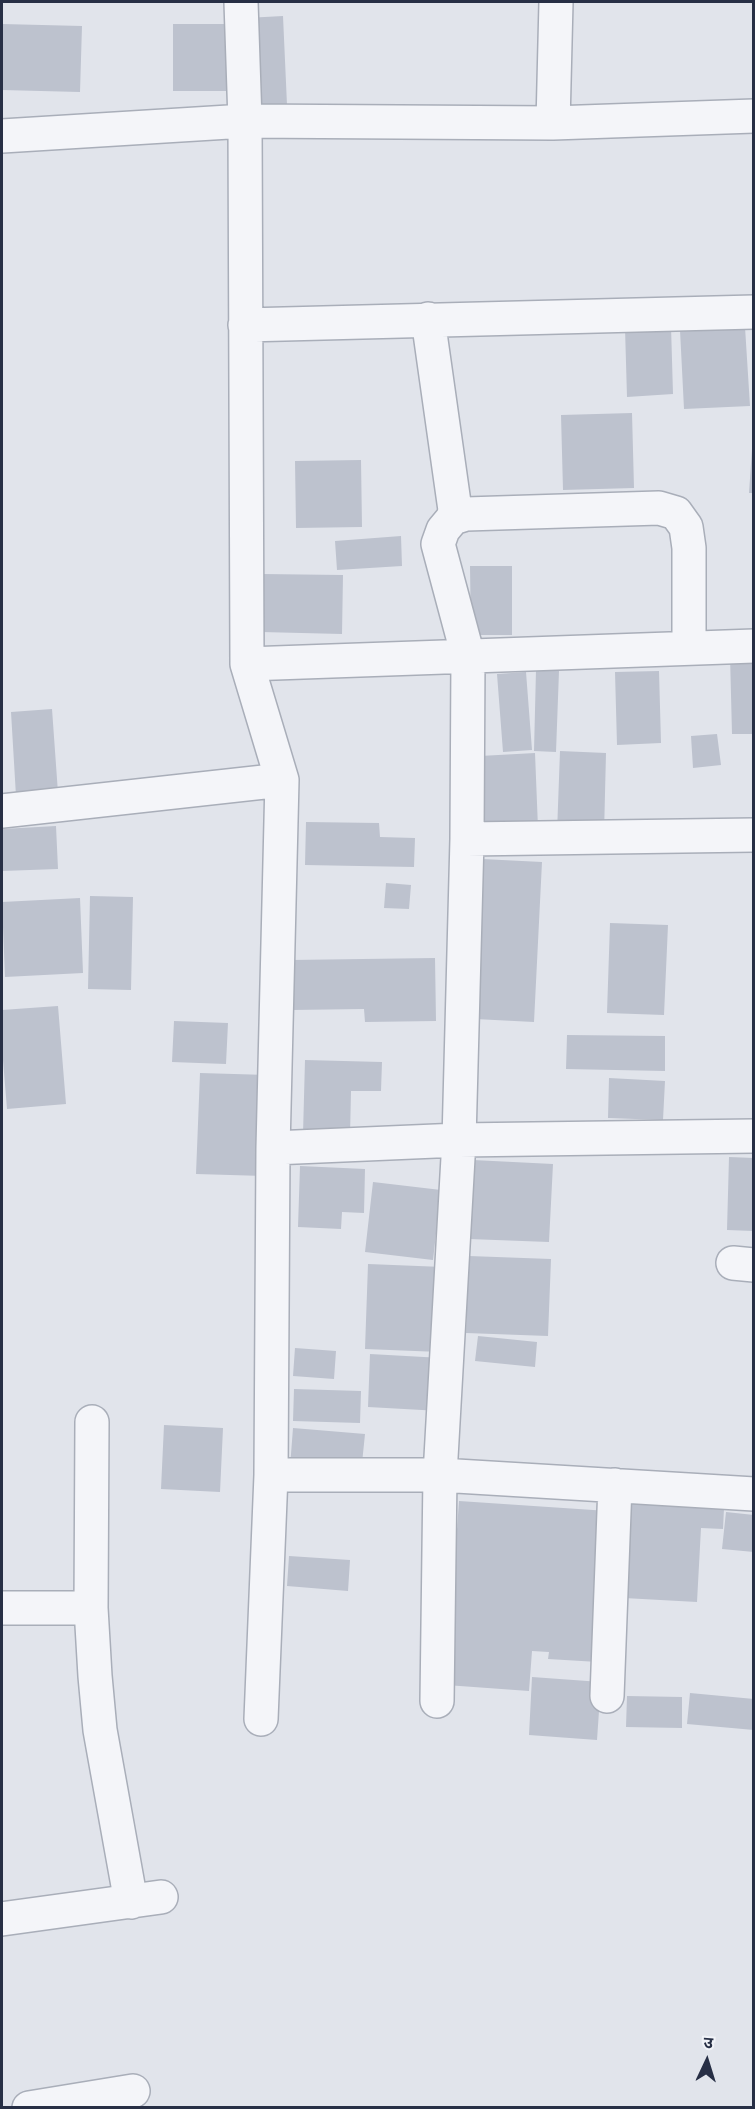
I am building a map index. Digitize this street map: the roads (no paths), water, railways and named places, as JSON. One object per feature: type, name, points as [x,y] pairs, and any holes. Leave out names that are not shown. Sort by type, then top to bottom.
[{"type":"street","points":[[241,2],[245,121],[247,664],[282,780],[273,1148],[271,1475],[261,1719]]},
{"type":"street","points":[[553,123],[556,2]]},
{"type":"street","points":[[2,136],[245,121],[553,123],[753,116]]},
{"type":"street","points":[[245,325],[753,312]]},
{"type":"street","points":[[428,320],[455,510],[438,544],[468,657],[467,839],[459,1140],[440,1475],[437,1701]]},
{"type":"street","points":[[453,518],[466,514],[659,508],[676,513],[686,527],[689,548],[689,648]]},
{"type":"street","points":[[247,664],[753,646]]},
{"type":"street","points":[[2,811],[282,780]]},
{"type":"street","points":[[467,839],[753,835]]},
{"type":"street","points":[[273,1148],[459,1140],[753,1136]]},
{"type":"street","points":[[2,1919],[146,1899],[100,1730],[94,1676],[91,1608],[92,1422]]},
{"type":"street","points":[[271,1475],[440,1475],[753,1494]]},
{"type":"street","points":[[607,1696],[615,1485]]},
{"type":"street","points":[[2,1608],[91,1608]]},
{"type":"street","points":[[29,2108],[133,2091]]}]
